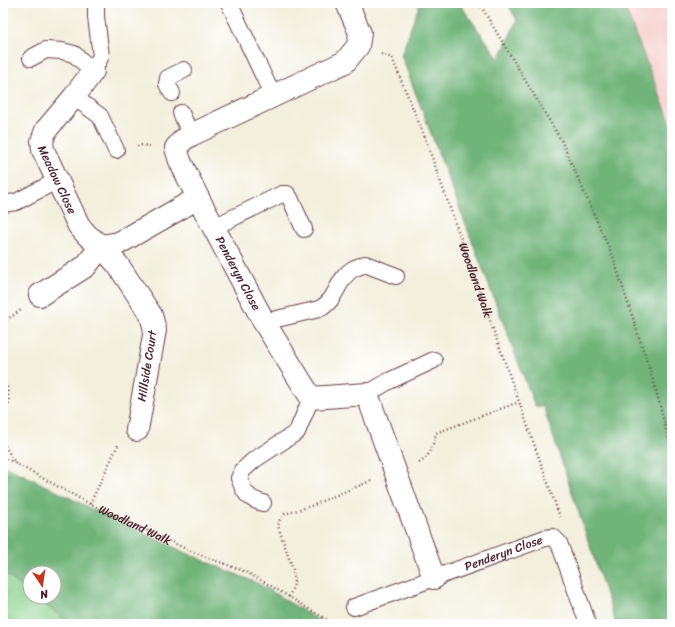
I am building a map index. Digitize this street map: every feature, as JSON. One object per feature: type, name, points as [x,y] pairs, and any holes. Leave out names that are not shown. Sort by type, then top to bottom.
[{"type":"street","points":[[183,142],[273,96],[345,62],[358,46],[360,33],[347,3]]},
{"type":"street","name":"Meadow Close","points":[[93,71],[46,130],[42,141],[43,150],[79,226],[88,236],[101,246]]},
{"type":"street","name":"Penderyn Close","points":[[183,142],[180,161],[198,198],[264,322],[311,398]]},
{"type":"street","points":[[40,295],[86,266],[101,246],[119,242],[198,198]]},
{"type":"street","name":"Hillside Court","points":[[101,246],[118,265],[151,315],[155,330],[137,430]]},
{"type":"street","points":[[311,398],[367,394],[434,578]]},
{"type":"lane","points":[[31,58],[46,50],[62,51],[74,54],[93,71],[101,56],[96,17],[96,3]]},
{"type":"lane","points":[[229,3],[273,96]]},
{"type":"lane","points":[[172,93],[167,84],[168,78],[184,70]]},
{"type":"lane","points":[[74,96],[100,116],[116,150]]},
{"type":"lane","points":[[181,113],[183,142]]},
{"type":"lane","points":[[3,204],[16,202],[58,180]]},
{"type":"lane","points":[[214,227],[282,194],[287,194],[304,229]]},
{"type":"lane","points":[[264,322],[319,309],[325,306],[330,301],[345,277],[353,269],[365,264],[396,276]]},
{"type":"lane","points":[[367,394],[388,381],[434,360]]},
{"type":"lane","points":[[263,503],[253,500],[243,490],[239,478],[243,470],[254,460],[298,432],[311,398]]},
{"type":"lane","name":"Penderyn Close","points":[[354,607],[545,538],[553,537],[559,543],[588,624]]},
{"type":"path","points":[[479,3],[561,140],[613,257],[654,383],[672,451]]},
{"type":"path","name":"Woodland Walk","points":[[358,46],[392,58],[424,135],[562,521],[553,537]]},
{"type":"path","points":[[116,150],[127,150],[140,145],[183,142]]},
{"type":"path","points":[[3,380],[9,402],[3,428],[4,444],[15,463]]},
{"type":"path","points":[[90,504],[120,441],[137,430]]},
{"type":"path","name":"Woodland Walk","points":[[3,457],[90,504],[193,552],[246,572],[334,624]]},
{"type":"shaded area","points":[[623,3],[672,3],[672,126]]},
{"type":"green space","points":[[420,3],[459,3],[499,59],[517,20],[507,3],[623,3],[672,126],[672,624],[616,624],[543,406],[535,406],[401,55]]},
{"type":"green space","points":[[3,466],[24,475],[3,473]]},
{"type":"green space","points":[[3,473],[24,475],[102,514],[191,555],[259,584],[325,624],[71,624],[46,605],[62,605],[62,565],[22,565],[22,587],[3,572]]},
{"type":"green space","points":[[3,572],[22,587],[22,605],[46,605],[71,624],[3,624]]}]
